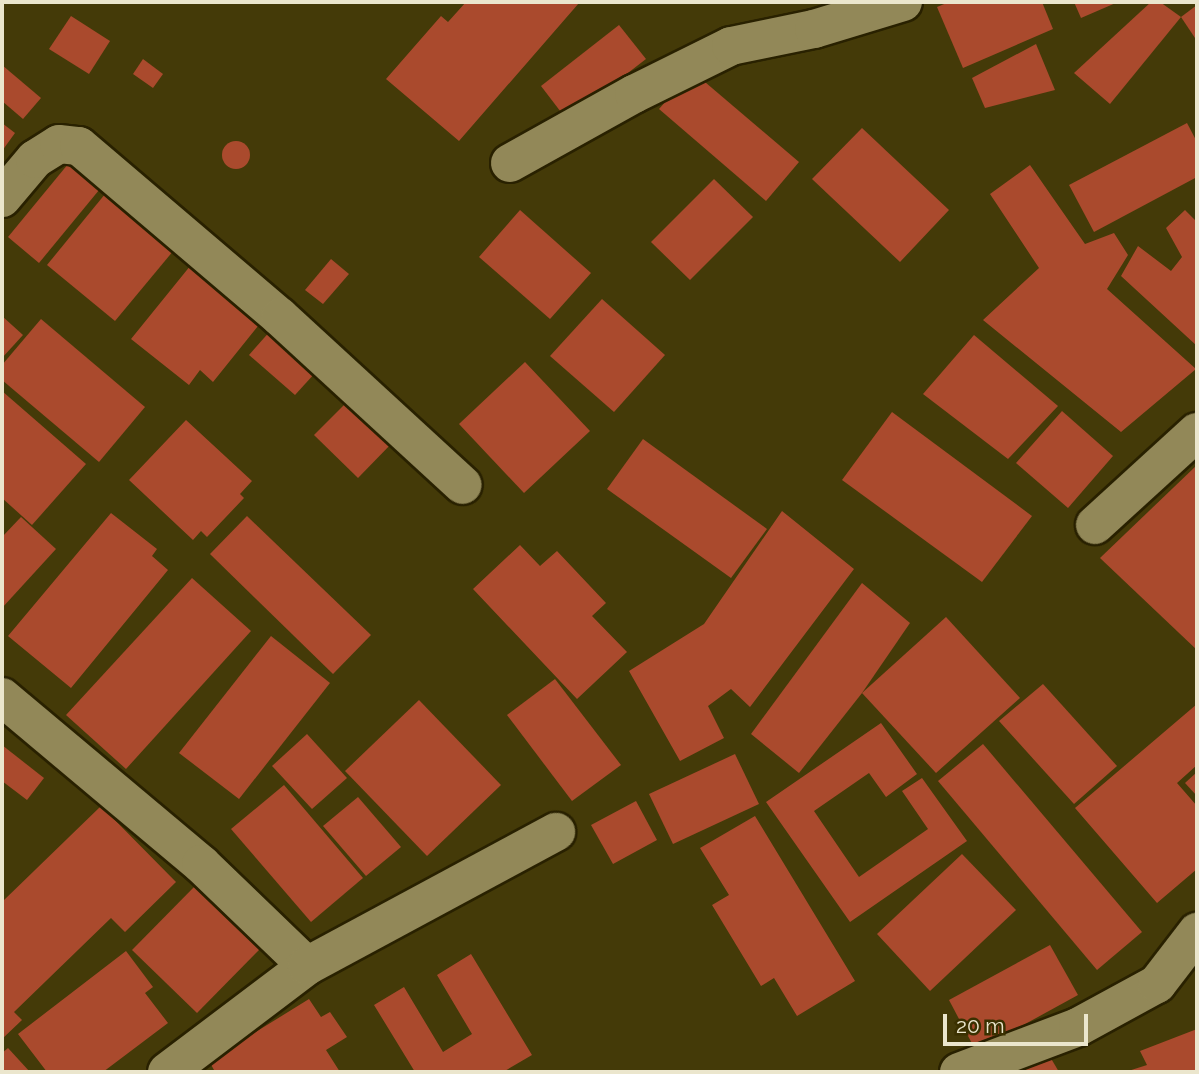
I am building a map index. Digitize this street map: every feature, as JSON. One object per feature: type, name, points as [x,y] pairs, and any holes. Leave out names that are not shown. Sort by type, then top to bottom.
[{"type":"street","points":[[510,163],[634,94],[731,47],[814,29],[903,2]]},
{"type":"street","points":[[2,198],[35,159],[59,145],[79,146],[281,317],[463,485]]},
{"type":"street","points":[[1094,525],[1197,432]]},
{"type":"street","points":[[2,697],[201,864],[307,966]]},
{"type":"street","points":[[167,1072],[307,966],[556,832]]},
{"type":"street","points":[[959,1072],[1078,1027],[1157,984],[1194,942]]},
{"type":"building","points":[[466,2],[579,3],[459,141],[386,79],[441,16],[448,22]]},
{"type":"building","points":[[949,2],[1042,2],[1053,29],[963,68],[937,7]]},
{"type":"building","points":[[1074,2],[1118,2],[1081,18]]},
{"type":"building","points":[[1151,2],[1160,2],[1181,17],[1110,104],[1074,73]]},
{"type":"building","points":[[1197,5],[1197,41],[1181,17]]},
{"type":"building","points":[[71,16],[110,41],[89,74],[49,49]]},
{"type":"building","points":[[619,25],[646,59],[567,120],[541,86]]},
{"type":"building","points":[[1036,44],[1055,90],[985,108],[972,78]]},
{"type":"building","points":[[143,59],[163,74],[153,88],[133,74]]},
{"type":"building","points":[[2,65],[41,98],[23,119],[2,101]]},
{"type":"building","points":[[692,71],[799,162],[766,201],[659,109]]},
{"type":"building","points":[[2,123],[15,133],[2,151]]},
{"type":"building","points":[[1187,123],[1197,142],[1197,177],[1094,232],[1069,185]]},
{"type":"building","points":[[862,128],[949,210],[900,262],[812,179]]},
{"type":"building","points":[[236,141],[246,145],[250,155],[246,165],[236,169],[226,165],[222,155],[226,145]]},
{"type":"building","points":[[73,158],[104,184],[39,263],[8,237]]},
{"type":"building","points":[[1030,165],[1085,244],[1114,233],[1128,255],[1107,289],[1196,369],[1121,432],[983,320],[1039,268],[990,194]]},
{"type":"building","points":[[714,179],[753,217],[690,280],[651,242]]},
{"type":"building","points":[[110,188],[179,244],[115,321],[47,265]]},
{"type":"building","points":[[520,210],[591,273],[550,319],[479,257]]},
{"type":"building","points":[[1185,210],[1197,222],[1197,346],[1121,276],[1138,246],[1171,271],[1182,257],[1166,228]]},
{"type":"building","points":[[331,259],[349,274],[323,304],[305,290]]},
{"type":"building","points":[[195,260],[266,316],[213,382],[200,370],[189,385],[131,339]]},
{"type":"building","points":[[602,299],[665,355],[614,412],[550,356]]},
{"type":"building","points":[[2,316],[23,335],[2,358]]},
{"type":"building","points":[[41,319],[145,407],[99,462],[2,380],[2,365]]},
{"type":"building","points":[[280,320],[326,361],[295,395],[249,355]]},
{"type":"building","points":[[974,335],[1058,406],[1008,459],[923,394]]},
{"type":"building","points":[[525,362],[590,431],[524,493],[459,424]]},
{"type":"building","points":[[2,391],[86,464],[32,525],[2,498]]},
{"type":"building","points":[[351,398],[394,441],[358,478],[314,435]]},
{"type":"building","points":[[1062,411],[1113,456],[1068,508],[1016,463]]},
{"type":"building","points":[[892,412],[1032,516],[982,582],[842,480]]},
{"type":"building","points":[[186,420],[252,481],[240,494],[244,498],[207,537],[201,531],[193,540],[129,480]]},
{"type":"building","points":[[643,439],[767,529],[731,578],[607,489]]},
{"type":"building","points":[[1197,465],[1197,650],[1100,558]]},
{"type":"building","points":[[782,511],[854,569],[750,707],[731,689],[708,706],[724,738],[680,761],[629,671],[704,624]]},
{"type":"building","points":[[111,513],[157,549],[152,556],[168,570],[71,688],[8,636]]},
{"type":"building","points":[[247,516],[371,635],[333,674],[210,554]]},
{"type":"building","points":[[21,517],[56,549],[2,608],[2,537]]},
{"type":"building","points":[[520,545],[540,566],[557,551],[606,603],[592,616],[627,652],[577,699],[473,589]]},
{"type":"building","points":[[192,578],[251,631],[126,769],[66,715]]},
{"type":"building","points":[[862,583],[910,623],[862,693],[799,773],[751,734]]},
{"type":"building","points":[[946,617],[1020,698],[936,773],[862,693]]},
{"type":"building","points":[[271,636],[330,683],[239,799],[179,753]]},
{"type":"building","points":[[555,679],[621,765],[572,801],[507,715]]},
{"type":"building","points":[[1043,684],[1117,766],[1074,804],[999,721]]},
{"type":"building","points":[[419,700],[501,785],[427,856],[345,771]]},
{"type":"building","points":[[1197,704],[1197,765],[1177,783],[1197,806],[1197,869],[1157,903],[1075,808]]},
{"type":"building","points":[[881,723],[917,774],[886,797],[869,773],[814,811],[859,877],[928,829],[902,791],[922,778],[967,841],[850,922],[766,802]]},
{"type":"building","points":[[307,734],[347,778],[312,809],[272,766]]},
{"type":"building","points":[[983,744],[1142,932],[1097,970],[938,781]]},
{"type":"building","points":[[2,745],[44,778],[27,800],[2,781]]},
{"type":"building","points":[[735,754],[759,804],[673,844],[649,794]]},
{"type":"building","points":[[1197,772],[1197,796],[1185,783]]},
{"type":"building","points":[[284,785],[363,878],[311,922],[231,829]]},
{"type":"building","points":[[358,797],[401,847],[366,876],[323,826]]},
{"type":"building","points":[[636,801],[657,840],[613,864],[591,825]]},
{"type":"building","points":[[101,806],[176,882],[125,932],[111,918],[14,1012],[22,1020],[2,1039],[2,902]]},
{"type":"building","points":[[755,816],[855,981],[797,1016],[774,978],[761,986],[712,905],[729,895],[700,848]]},
{"type":"building","points":[[962,854],[1016,910],[930,991],[877,934]]},
{"type":"building","points":[[195,886],[260,949],[197,1013],[132,950]]},
{"type":"building","points":[[1050,945],[1078,995],[976,1051],[949,1000]]},
{"type":"building","points":[[126,951],[153,987],[145,993],[168,1023],[103,1072],[47,1072],[18,1034]]},
{"type":"building","points":[[471,954],[532,1055],[503,1072],[415,1072],[374,1005],[404,987],[443,1052],[472,1034],[437,975]]},
{"type":"building","points":[[309,999],[321,1017],[330,1012],[347,1037],[326,1050],[340,1072],[210,1072],[214,1070],[209,1061]]},
{"type":"building","points":[[1197,1029],[1197,1072],[1125,1072],[1147,1065],[1140,1051]]},
{"type":"building","points":[[8,1048],[30,1072],[2,1072],[2,1053]]},
{"type":"building","points":[[1049,1055],[1059,1072],[1011,1072]]}]
